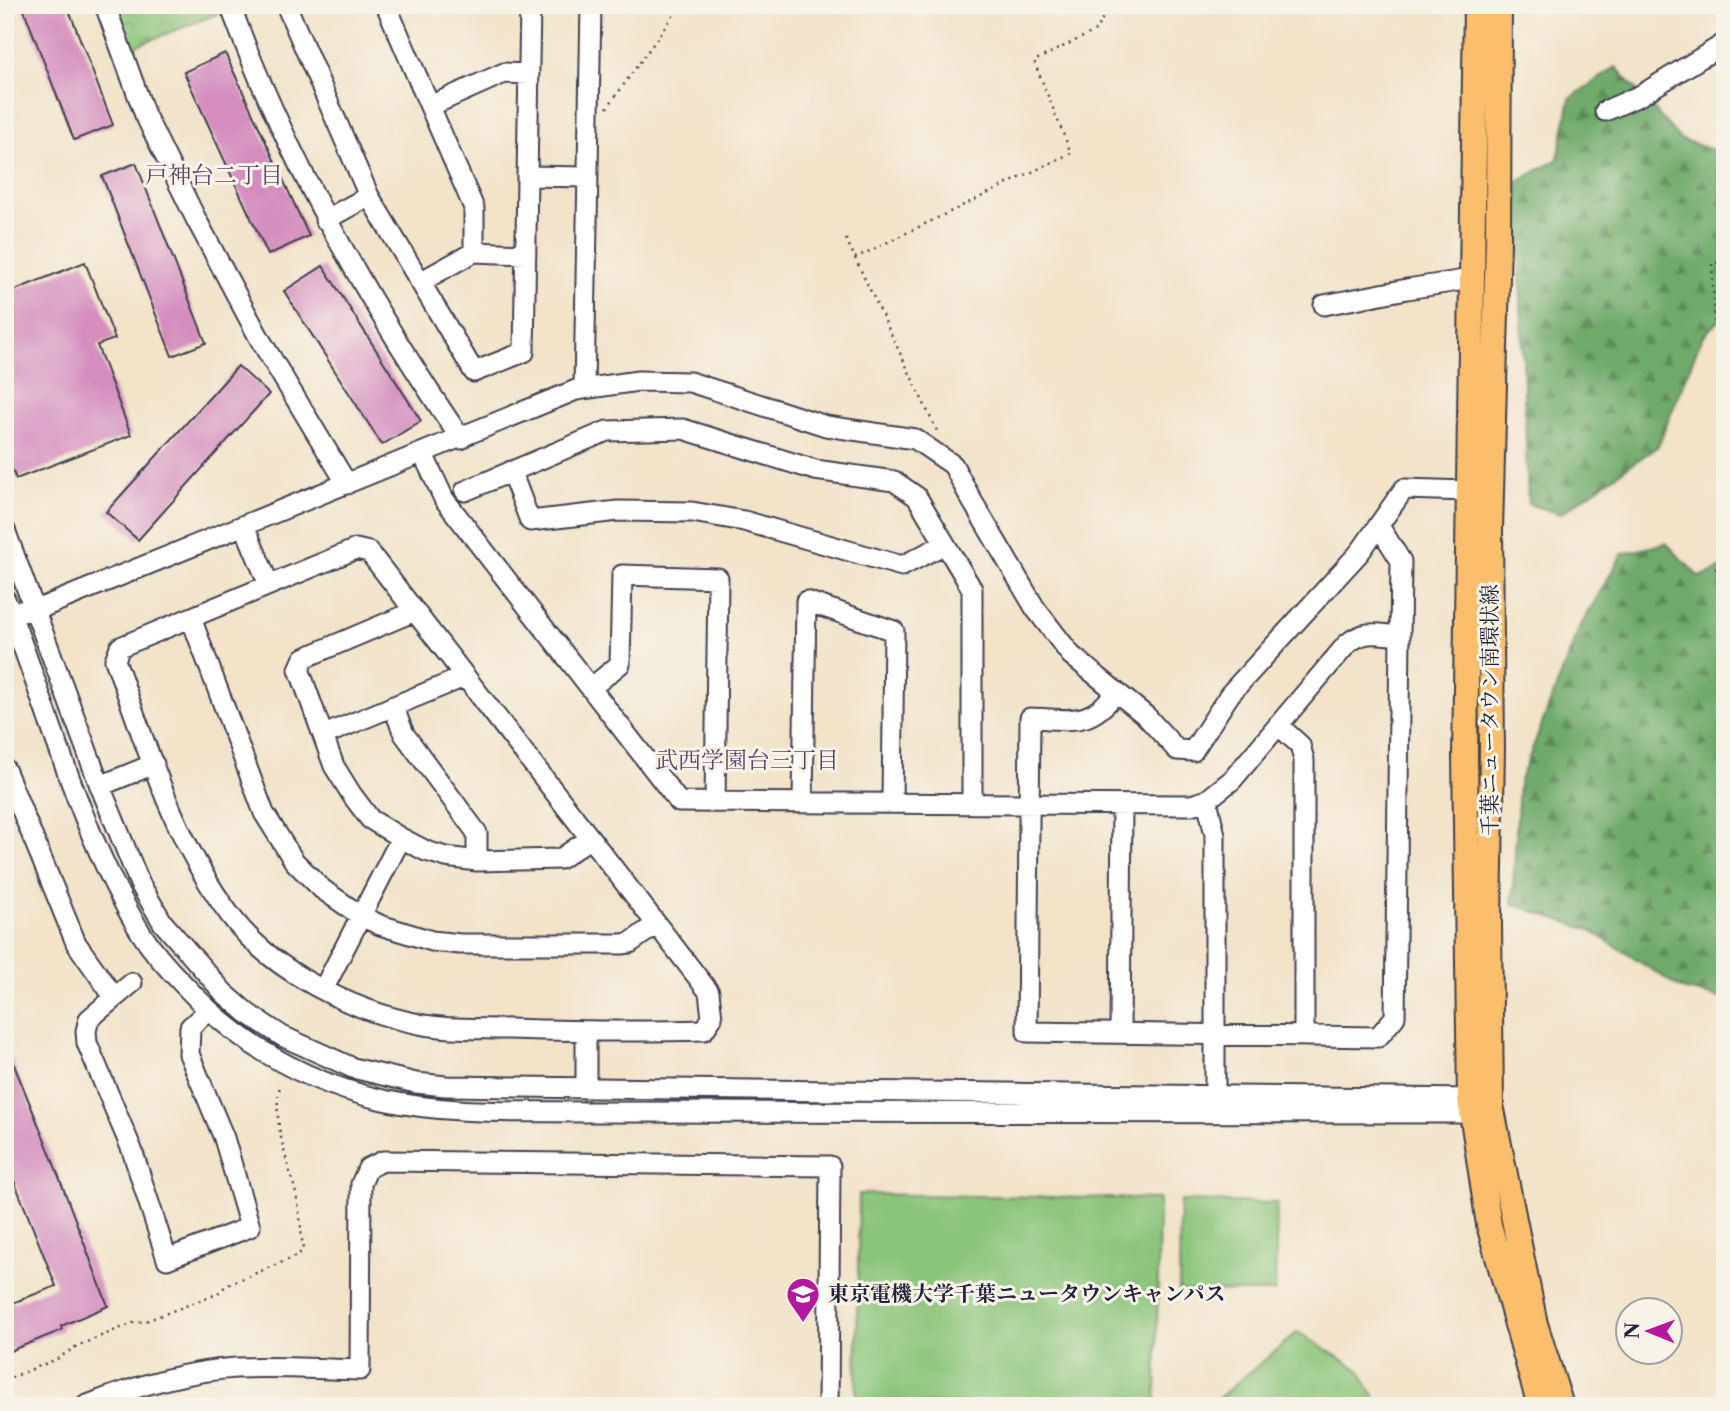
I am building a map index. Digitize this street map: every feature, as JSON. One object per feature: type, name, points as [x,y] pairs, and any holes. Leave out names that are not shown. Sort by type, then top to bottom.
[{"type":"main road","name":"千葉ニュータウン南環状線","points":[[1476,5],[1465,756],[1477,1106],[1489,1225],[1540,1406]]},
{"type":"main road","name":"千葉ニュータウン南環状線","points":[[1499,5],[1490,528],[1492,748],[1489,923],[1477,1106],[1535,1324],[1561,1406]]},
{"type":"street","points":[[105,5],[145,115],[197,219],[261,341],[347,484]]},
{"type":"street","points":[[286,5],[369,196],[474,372],[524,352],[530,5]]},
{"type":"street","points":[[386,5],[474,208],[474,252]]},
{"type":"street","points":[[584,388],[591,5]]},
{"type":"street","points":[[233,6],[262,86],[325,220],[421,380],[461,439]]},
{"type":"street","points":[[1605,111],[1641,95],[1725,43]]},
{"type":"street","points":[[430,106],[503,73],[529,74]]},
{"type":"street","points":[[527,176],[588,177]]},
{"type":"street","points":[[325,220],[369,196]]},
{"type":"street","points":[[420,282],[474,252],[526,254]]},
{"type":"street","points":[[1324,305],[1471,279]]},
{"type":"street","points":[[11,634],[36,610],[584,388],[627,383],[690,382],[827,426],[915,439],[953,466],[1035,608],[1071,655],[1146,716],[1177,750],[1193,751],[1230,694],[1360,552],[1404,489],[1468,491]]},
{"type":"street","points":[[465,491],[607,432],[683,429],[816,470],[894,481],[917,497],[972,589],[972,804]]},
{"type":"street","points":[[424,454],[444,499],[679,802],[1191,805],[1207,800],[1233,780],[1347,644],[1357,636],[1369,633],[1400,636]]},
{"type":"street","points":[[511,471],[530,521],[618,511],[692,512],[744,521],[902,566],[945,544]]},
{"type":"street","points":[[244,525],[268,585]]},
{"type":"street","points":[[1116,692],[1103,709],[1085,719],[1030,718],[1027,1032],[1378,1037],[1395,1017],[1401,561],[1378,526]]},
{"type":"street","points":[[5,530],[100,786],[140,884],[163,923],[224,993],[247,1013],[282,1036],[353,1068],[416,1083],[586,1089],[1215,1104],[1477,1106]]},
{"type":"street","points":[[356,549],[369,552],[415,611],[654,925],[709,992],[712,1018],[704,1030],[586,1031],[420,1024],[348,1003],[323,990],[259,946],[231,917],[205,878],[186,842],[115,660],[120,647],[356,549]]},
{"type":"street","points":[[591,688],[620,664],[622,575],[718,578],[715,802]]},
{"type":"street","points":[[803,803],[806,601],[894,631],[892,803]]},
{"type":"street","points":[[36,610],[7,607],[11,634],[118,893],[143,936],[208,1011],[235,1034],[273,1059],[319,1081],[345,1091],[386,1101],[450,1110],[589,1112],[1215,1104]]},
{"type":"street","points":[[415,611],[304,658],[299,668],[334,766],[352,795],[370,818],[426,851],[446,857],[477,861],[560,859],[589,839]]},
{"type":"street","points":[[191,618],[264,813],[293,861],[322,889],[361,916],[380,925],[432,941],[460,944],[622,944],[630,943],[654,925]]},
{"type":"street","points":[[324,735],[464,677]]},
{"type":"street","points":[[393,706],[404,734],[477,833],[477,861]]},
{"type":"street","points":[[1278,726],[1300,745],[1304,760],[1304,1036]]},
{"type":"street","points":[[100,786],[154,764]]},
{"type":"street","points":[[5,769],[76,943],[114,997]]},
{"type":"street","points":[[1207,800],[1215,835],[1215,1104]]},
{"type":"street","points":[[1120,1033],[1122,805]]},
{"type":"street","points":[[323,990],[401,838]]},
{"type":"street","points":[[132,984],[89,1018],[87,1043],[132,1150],[167,1259],[250,1227],[224,1138],[188,1054],[190,1027],[208,1011]]},
{"type":"street","points":[[586,1031],[586,1089]]},
{"type":"street","points":[[85,1406],[132,1387],[236,1368],[360,1370],[361,1184],[368,1168],[383,1161],[830,1166],[828,1406]]},
{"type":"path","points":[[589,134],[681,5]]},
{"type":"path","points":[[855,258],[1071,153],[1034,61],[1094,31],[1110,5]]},
{"type":"path","points":[[846,239],[953,466]]},
{"type":"path","points":[[1725,262],[1712,263],[1716,349],[1725,381]]},
{"type":"path","points":[[1715,569],[1725,566]]},
{"type":"green space","points":[[115,5],[217,5],[220,13],[130,48]]},
{"type":"green space","points":[[1616,67],[1680,139],[1725,154],[1725,314],[1702,337],[1658,446],[1560,514],[1528,504],[1517,182],[1558,159],[1570,98]]},
{"type":"green space","points":[[1666,543],[1699,577],[1725,567],[1725,999],[1682,989],[1590,930],[1512,904],[1519,783],[1579,629],[1622,554]]},
{"type":"green space","points":[[859,1194],[1159,1199],[1156,1406],[856,1403]]},
{"type":"green space","points":[[1180,1201],[1277,1203],[1275,1292],[1179,1291]]},
{"type":"green space","points":[[1298,1332],[1359,1370],[1380,1406],[1209,1406]]},
{"type":"building","points":[[22,5],[67,5],[113,125],[74,140]]},
{"type":"building","points":[[225,53],[309,236],[268,255],[184,72]]},
{"type":"building","points":[[136,163],[206,343],[172,356],[102,176]]},
{"type":"building","points":[[85,262],[115,339],[97,345],[131,435],[16,479],[5,453],[5,294]]},
{"type":"building","points":[[323,266],[421,421],[382,445],[284,291]]},
{"type":"building","points":[[238,366],[269,394],[138,540],[106,512]]},
{"type":"building","points":[[5,1043],[108,1306],[61,1326],[62,1330],[5,1353],[5,1306],[56,1286],[5,1158]]},
{"type":"place","name":"東京電機大学千葉ニュータウンキャンパス","points":[[803,1324]]},
{"type":"district","name":"戸神台二丁目","points":[[214,175]]},
{"type":"district","name":"武西学園台三丁目","points":[[747,760]]}]
